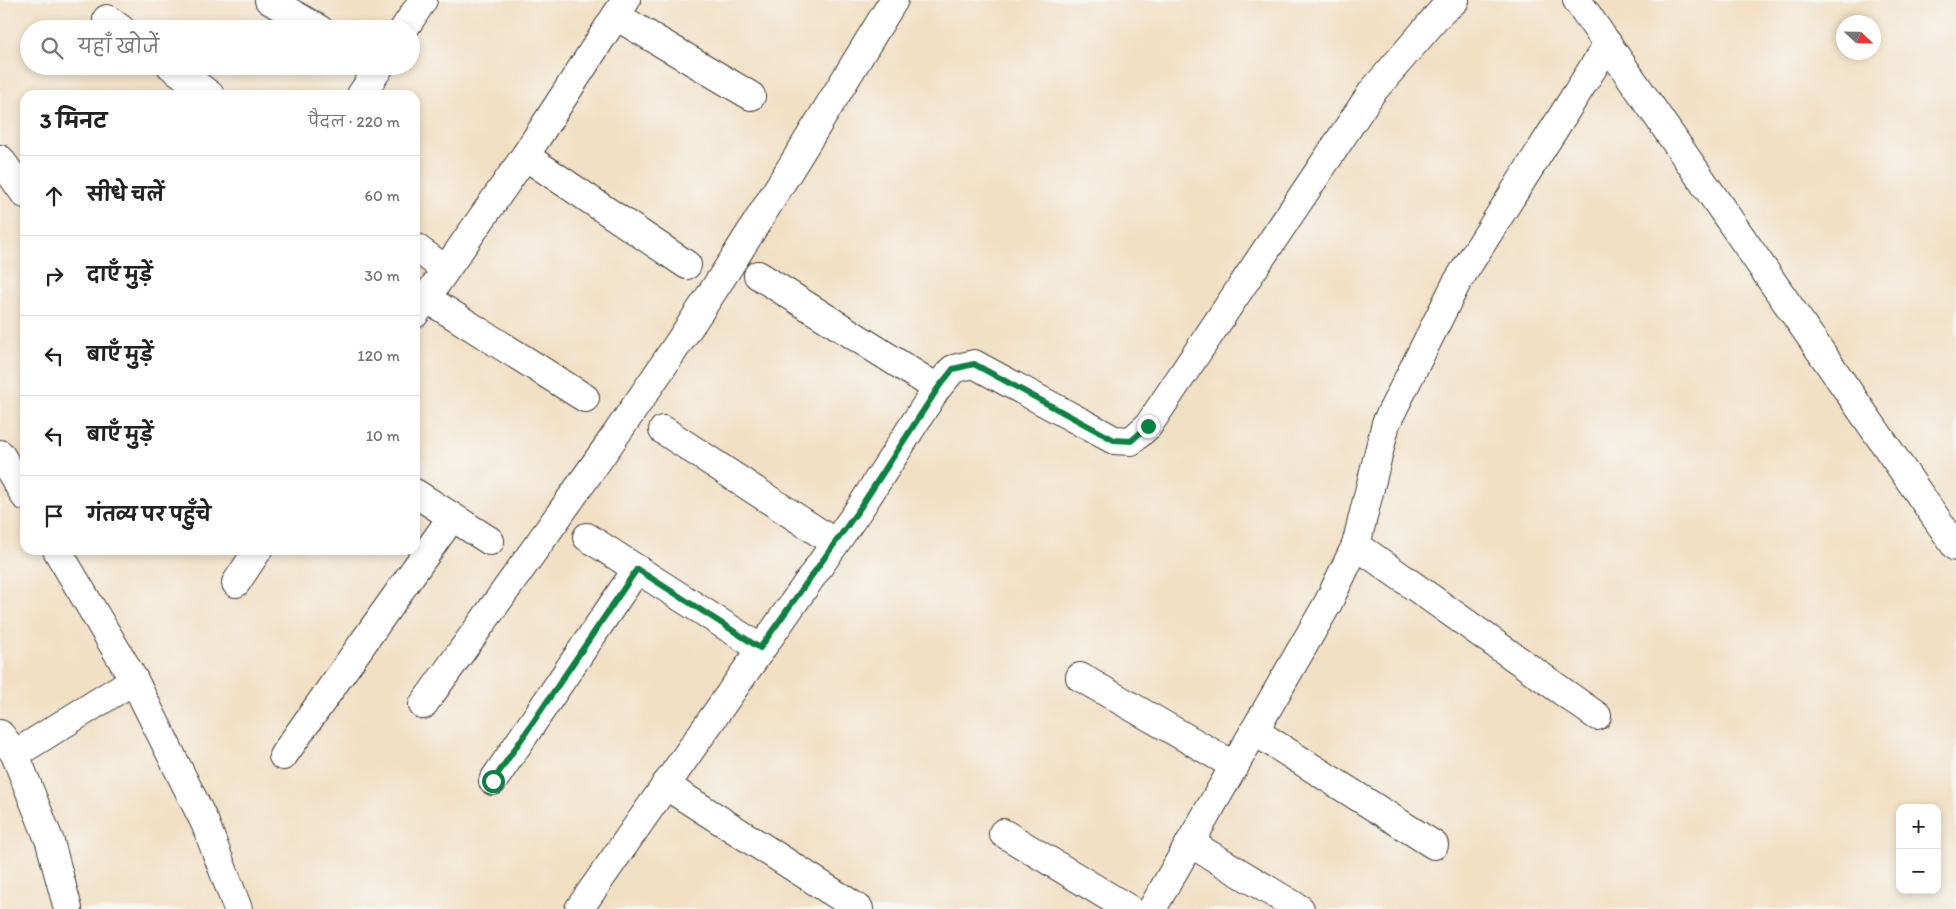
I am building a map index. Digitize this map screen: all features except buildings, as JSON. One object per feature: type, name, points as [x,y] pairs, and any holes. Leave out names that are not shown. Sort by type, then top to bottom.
[{"type":"street","points":[[269,0],[303,20]]},
{"type":"street","points":[[410,20],[423,0]]},
{"type":"street","points":[[424,704],[621,427],[682,337],[894,0]]},
{"type":"street","points":[[579,909],[760,648],[860,508],[938,388],[953,369],[974,364],[1114,440],[1131,441],[1148,426],[1372,92],[1442,12],[1455,0]]},
{"type":"street","points":[[1576,0],[1956,547]]},
{"type":"street","points":[[585,398],[420,306],[525,156],[621,8],[751,96]]},
{"type":"street","points":[[1152,909],[1328,603],[1356,545],[1386,423],[1456,284],[1608,44]]},
{"type":"street","points":[[183,75],[203,90]]},
{"type":"street","points":[[364,90],[374,75]]},
{"type":"street","points":[[525,156],[687,265]]},
{"type":"street","points":[[0,159],[20,185]]},
{"type":"street","points":[[420,250],[445,269]]},
{"type":"street","points":[[758,276],[938,388]]},
{"type":"street","points":[[663,430],[835,543]]},
{"type":"street","points":[[0,454],[20,488]]},
{"type":"street","points":[[420,496],[490,541]]},
{"type":"street","points":[[283,756],[452,517]]},
{"type":"street","points":[[587,537],[760,648]]},
{"type":"street","points":[[1356,545],[1597,716]]},
{"type":"street","points":[[60,555],[134,680],[205,823],[238,909]]},
{"type":"street","points":[[236,583],[255,555]]},
{"type":"street","points":[[493,781],[637,569]]},
{"type":"street","points":[[1080,677],[1235,766]]},
{"type":"street","points":[[68,909],[50,842],[7,744],[134,680]]},
{"type":"street","points":[[1254,731],[1434,845]]},
{"type":"street","points":[[665,785],[859,909]]},
{"type":"street","points":[[1003,833],[1129,909]]},
{"type":"street","points":[[1190,843],[1300,909]]},
{"type":"route","points":[[493,781],[637,569],[760,648],[860,508],[938,388],[953,369],[974,364],[1114,440],[1131,441],[1148,426]]}]
